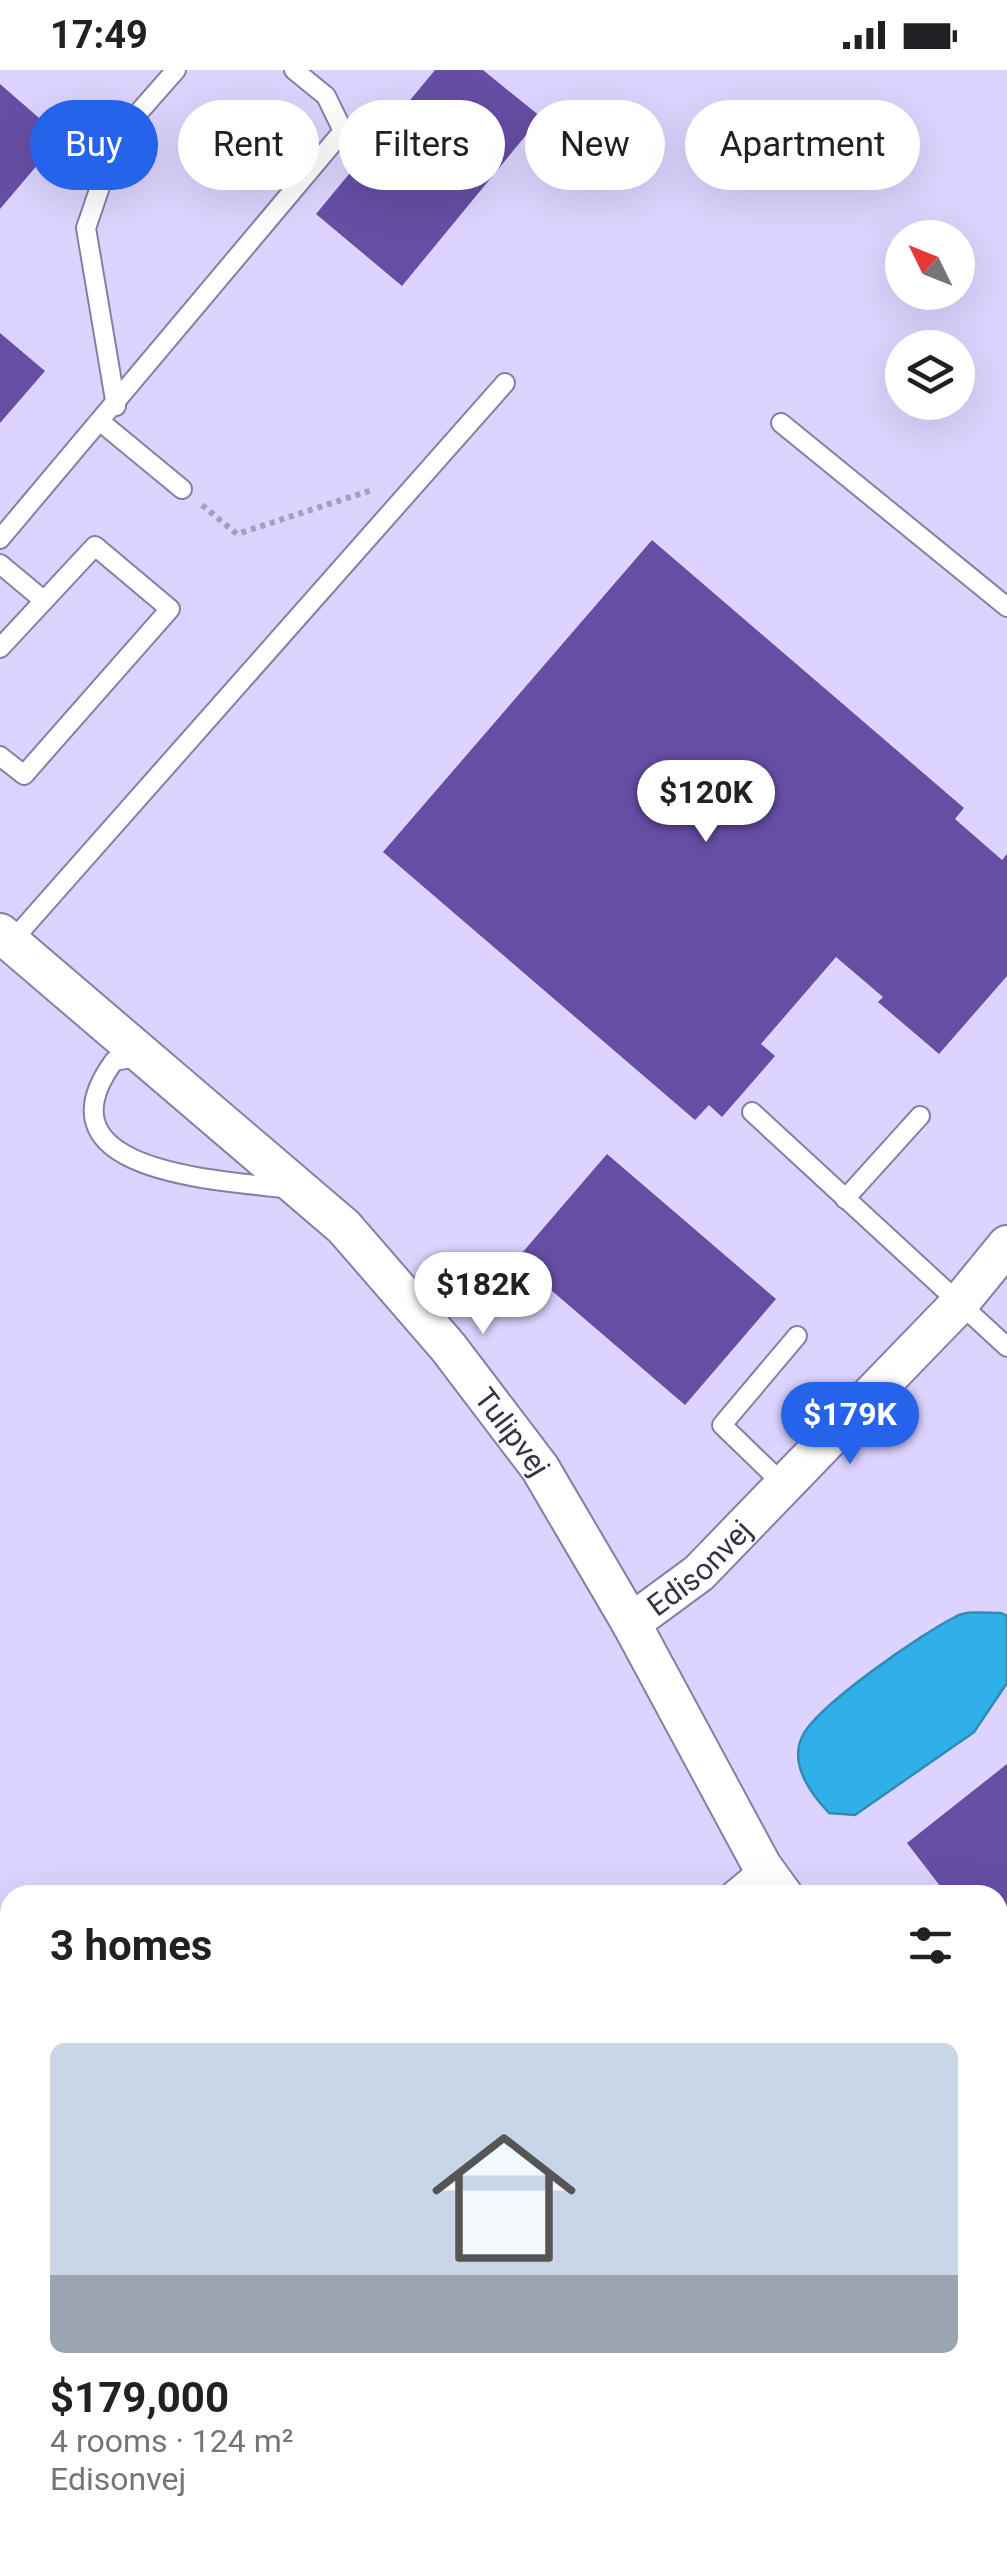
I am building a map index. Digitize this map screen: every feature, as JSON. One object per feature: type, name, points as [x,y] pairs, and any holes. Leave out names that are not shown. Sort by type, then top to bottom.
[{"type":"street","name":"Tulipvej","points":[[6,938],[344,1228],[482,1392],[540,1468],[631,1623],[772,1880]]},
{"type":"street","name":"Edisonvej","points":[[631,1623],[699,1573],[958,1305],[1007,1246]]},
{"type":"lane","points":[[116,406],[86,228],[117,137],[176,70]]},
{"type":"lane","points":[[0,538],[116,406],[343,131],[326,96],[294,70]]},
{"type":"lane","points":[[6,938],[505,383]]},
{"type":"lane","points":[[102,422],[182,489]]},
{"type":"lane","points":[[781,424],[1007,607]]},
{"type":"lane","points":[[0,648],[42,598],[95,546],[170,609],[24,775],[0,756]]},
{"type":"lane","points":[[0,564],[42,598]]},
{"type":"lane","points":[[144,1056],[114,1061],[96,1085],[93,1116],[109,1144],[146,1168],[302,1191]]},
{"type":"lane","points":[[752,1112],[1007,1347]]},
{"type":"lane","points":[[846,1199],[920,1116]]},
{"type":"lane","points":[[785,1486],[722,1425],[797,1336]]},
{"type":"path","points":[[182,489],[237,534],[426,473]]},
{"type":"water","points":[[965,1613],[1007,1616],[1007,1683],[974,1732],[855,1815],[829,1813],[809,1788],[800,1768],[799,1748],[811,1724],[872,1671],[940,1625]]},
{"type":"building","points":[[435,70],[483,70],[525,104],[525,136],[505,161],[505,100],[410,100]]},
{"type":"building","points":[[0,84],[30,110],[30,174],[0,209]]},
{"type":"building","points":[[339,186],[339,190],[481,190],[402,286],[316,214]]},
{"type":"building","points":[[0,333],[45,371],[0,423]]},
{"type":"building","points":[[652,540],[964,808],[955,819],[1002,860],[1007,854],[1007,976],[939,1054],[878,1002],[883,997],[836,957],[761,1044],[775,1056],[722,1117],[709,1105],[695,1120],[383,852]]},
{"type":"building","points":[[607,1154],[776,1299],[685,1405],[516,1260]]},
{"type":"building","points":[[1007,1764],[1007,1885],[939,1885],[907,1843]]}]
